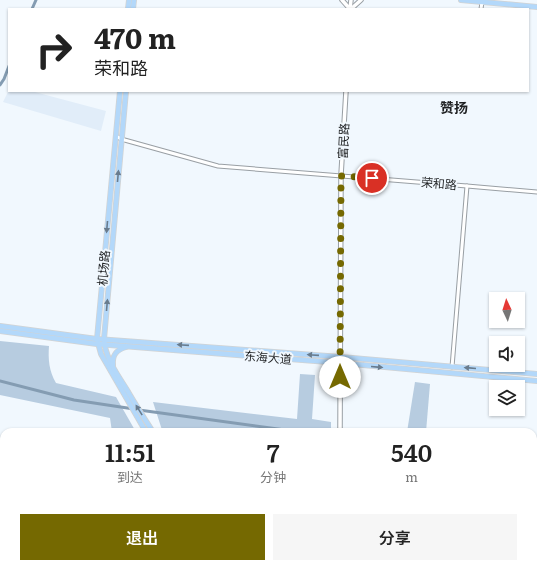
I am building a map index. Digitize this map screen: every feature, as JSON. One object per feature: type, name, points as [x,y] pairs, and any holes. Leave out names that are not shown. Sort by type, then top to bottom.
[{"type":"main road","points":[[461,0],[537,7]]},
{"type":"main road","name":"机场路","points":[[97,341],[120,92]]},
{"type":"main road","name":"机场路","points":[[126,92],[104,342],[113,366],[150,428]]},
{"type":"main road","name":"东海大道","points":[[0,326],[128,346],[341,363],[537,381]]},
{"type":"main road","name":"东海大道","points":[[0,331],[97,341]]},
{"type":"main road","points":[[97,341],[101,354],[144,428]]},
{"type":"main road","name":"东海大道","points":[[104,342],[341,357],[537,374]]},
{"type":"main road","points":[[113,366],[113,358],[115,354],[119,350],[128,346]]},
{"type":"street","points":[[342,0],[350,8]]},
{"type":"street","points":[[352,8],[361,0]]},
{"type":"street","points":[[481,8],[482,2]]},
{"type":"street","name":"富民路","points":[[340,428],[341,176],[346,92]]},
{"type":"street","name":"荣和路","points":[[116,136],[121,139],[218,166],[537,192]]},
{"type":"street","points":[[452,367],[467,186]]},
{"type":"shaded area","points":[[8,92],[35,92],[106,111],[101,131],[3,102]]},
{"type":"shaded area","points":[[0,341],[49,346],[50,365],[56,383],[116,397],[134,428],[111,428],[110,418],[0,395]]},
{"type":"shaded area","points":[[300,374],[315,375],[312,419],[331,422],[331,428],[161,428],[153,402],[297,419]]},
{"type":"shaded area","points":[[415,382],[430,384],[426,428],[408,428]]},
{"type":"waterway","points":[[32,8],[36,0]]},
{"type":"waterway","points":[[0,85],[8,69]]},
{"type":"waterway","points":[[0,381],[74,400],[134,409]]},
{"type":"waterway","points":[[139,410],[271,428]]},
{"type":"district","name":"赞扬","points":[[454,107]]},
{"type":"route","points":[[340,377],[341,176],[372,178]]}]
